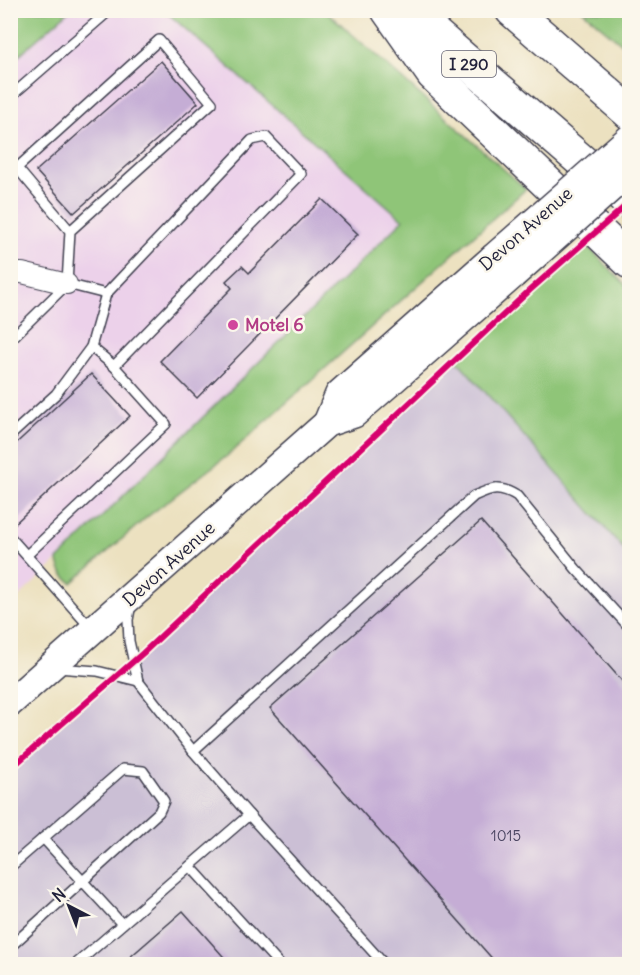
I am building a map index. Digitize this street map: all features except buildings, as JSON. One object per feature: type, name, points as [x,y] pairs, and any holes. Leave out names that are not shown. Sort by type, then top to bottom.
[{"type":"highway","points":[[388,10],[433,74],[630,262]]},
{"type":"highway","name":"I 290","points":[[407,10],[630,203]]},
{"type":"highway","points":[[512,10],[630,113]]},
{"type":"main road","name":"Devon Avenue","points":[[503,266],[630,138]]},
{"type":"main road","name":"Devon Avenue","points":[[10,703],[327,423],[339,393],[630,171]]},
{"type":"street","points":[[10,273],[22,273],[68,284]]},
{"type":"lane","points":[[10,97],[110,10]]},
{"type":"lane","points":[[10,340],[68,284],[70,231],[17,168],[159,40],[212,103],[70,231]]},
{"type":"lane","points":[[10,436],[56,394],[91,347],[106,294],[252,140],[266,137],[301,174],[114,366]]},
{"type":"lane","points":[[68,284],[106,294]]},
{"type":"lane","points":[[27,555],[166,424],[114,366],[91,347]]},
{"type":"lane","points":[[193,751],[474,496],[492,488],[506,489],[517,496],[576,569],[630,628]]},
{"type":"lane","points":[[10,537],[93,630]]},
{"type":"lane","points":[[132,596],[128,620],[129,641],[138,681],[193,751],[384,964]]},
{"type":"lane","points":[[52,667],[97,671],[138,681]]},
{"type":"lane","points":[[10,867],[123,769],[143,771],[164,801],[159,812],[10,947]]},
{"type":"lane","points":[[76,964],[249,815]]},
{"type":"lane","points":[[43,838],[122,924]]},
{"type":"lane","points":[[190,866],[279,964]]},
{"type":"shaded area","points":[[69,11],[165,11],[404,220],[11,604],[11,62]]},
{"type":"shaded area","points":[[456,359],[629,555],[629,964],[11,964],[10,769],[143,653]]},
{"type":"green space","points":[[11,10],[69,10],[69,11],[11,62]]},
{"type":"green space","points":[[165,11],[326,11],[526,189],[227,456],[147,517],[72,583],[62,573],[58,560],[403,220]]},
{"type":"green space","points":[[583,11],[629,11],[629,50]]},
{"type":"green space","points":[[587,246],[629,288],[629,555],[456,359]]},
{"type":"cycle path","points":[[10,769],[143,653],[530,290],[630,202]]},
{"type":"place","name":"Motel 6","points":[[233,325]]}]
